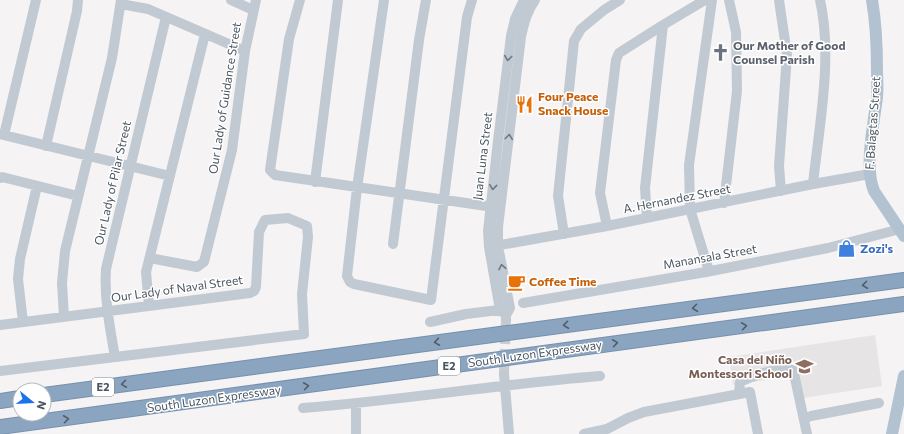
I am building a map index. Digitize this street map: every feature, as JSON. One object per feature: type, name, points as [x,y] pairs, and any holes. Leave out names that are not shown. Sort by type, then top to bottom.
[{"type":"highway","name":"South Luzon Expressway","points":[[52,394],[904,280]]},
{"type":"highway","name":"South Luzon Expressway","points":[[0,427],[901,304]]},
{"type":"highway","points":[[0,401],[12,399]]},
{"type":"main road","name":"F. Balagtas Street","points":[[872,0],[877,45],[877,95],[870,174],[874,191],[902,232]]},
{"type":"main road","points":[[892,434],[904,376]]},
{"type":"street","points":[[36,0],[2,135],[170,176]]},
{"type":"street","points":[[46,146],[77,11],[78,0]]},
{"type":"street","points":[[231,0],[254,5]]},
{"type":"street","points":[[300,0],[289,39],[270,170],[275,175],[315,182],[495,208]]},
{"type":"street","points":[[315,182],[338,0]]},
{"type":"street","points":[[384,0],[357,188],[347,276],[350,282],[354,284],[431,300],[442,200],[466,17],[472,0]]},
{"type":"street","points":[[393,244],[419,40],[426,0]]},
{"type":"street","name":"Juan Luna Street","points":[[430,322],[466,314],[506,313],[494,246],[495,208],[521,37],[520,20],[524,0]]},
{"type":"street","name":"Juan Luna Street","points":[[520,20],[535,0]]},
{"type":"street","points":[[564,234],[558,196],[574,42],[581,29],[604,10],[620,0]]},
{"type":"street","points":[[607,226],[600,193],[616,60],[619,53],[663,24],[705,0]]},
{"type":"street","points":[[709,271],[690,209],[690,158],[712,0]]},
{"type":"street","points":[[724,203],[737,91],[736,32],[729,0]]},
{"type":"street","points":[[779,0],[787,55],[779,166],[781,191]]},
{"type":"street","points":[[814,184],[825,71],[825,39],[820,0]]},
{"type":"street","points":[[64,317],[62,265],[112,58],[121,2],[148,9],[245,51]]},
{"type":"street","name":"Our Lady of Guidance Street","points":[[150,258],[197,267],[204,262],[232,150],[245,51],[254,5]]},
{"type":"street","name":"Our Lady of Pilar Street","points":[[115,357],[108,311],[105,281],[106,269],[166,17]]},
{"type":"street","points":[[647,218],[645,188],[663,24]]},
{"type":"street","points":[[149,306],[146,272],[205,34]]},
{"type":"street","name":"A. Hernandez Street","points":[[494,246],[607,226],[870,174]]},
{"type":"street","points":[[0,178],[2,177],[78,196]]},
{"type":"street","points":[[24,322],[18,279],[20,258],[37,186]]},
{"type":"street","name":"Our Lady of Naval Street","points":[[0,325],[246,293],[254,290],[256,287],[259,232],[265,220],[288,218],[307,226],[308,237],[302,294],[304,334],[115,357]]},
{"type":"street","name":"Manansala Street","points":[[523,302],[709,271],[902,232]]},
{"type":"street","points":[[0,372],[115,357]]},
{"type":"street","points":[[739,394],[740,382],[757,374],[782,369],[793,369],[808,434]]},
{"type":"street","points":[[504,374],[509,434]]},
{"type":"street","points":[[303,408],[356,404],[505,385],[600,376]]},
{"type":"street","points":[[584,434],[607,430],[628,418],[644,412],[750,392],[758,434]]},
{"type":"street","points":[[804,419],[811,416],[879,403]]},
{"type":"street","points":[[356,404],[356,434]]},
{"type":"shaded area","name":"Casa del Niño Montessori School","points":[[875,335],[882,386],[797,399],[793,376],[733,385],[729,357]]},
{"type":"tunnel","points":[[504,374],[506,319]]},
{"type":"place","name":"Our Mother of Good Counsel Parish","points":[[720,53]]},
{"type":"place","name":"Four Peace Snack House","points":[[525,104]]},
{"type":"place","name":"Zozi's","points":[[847,249]]},
{"type":"place","name":"Coffee Time","points":[[516,282]]},
{"type":"place","name":"Casa del Niño Montessori School","points":[[805,367]]}]
